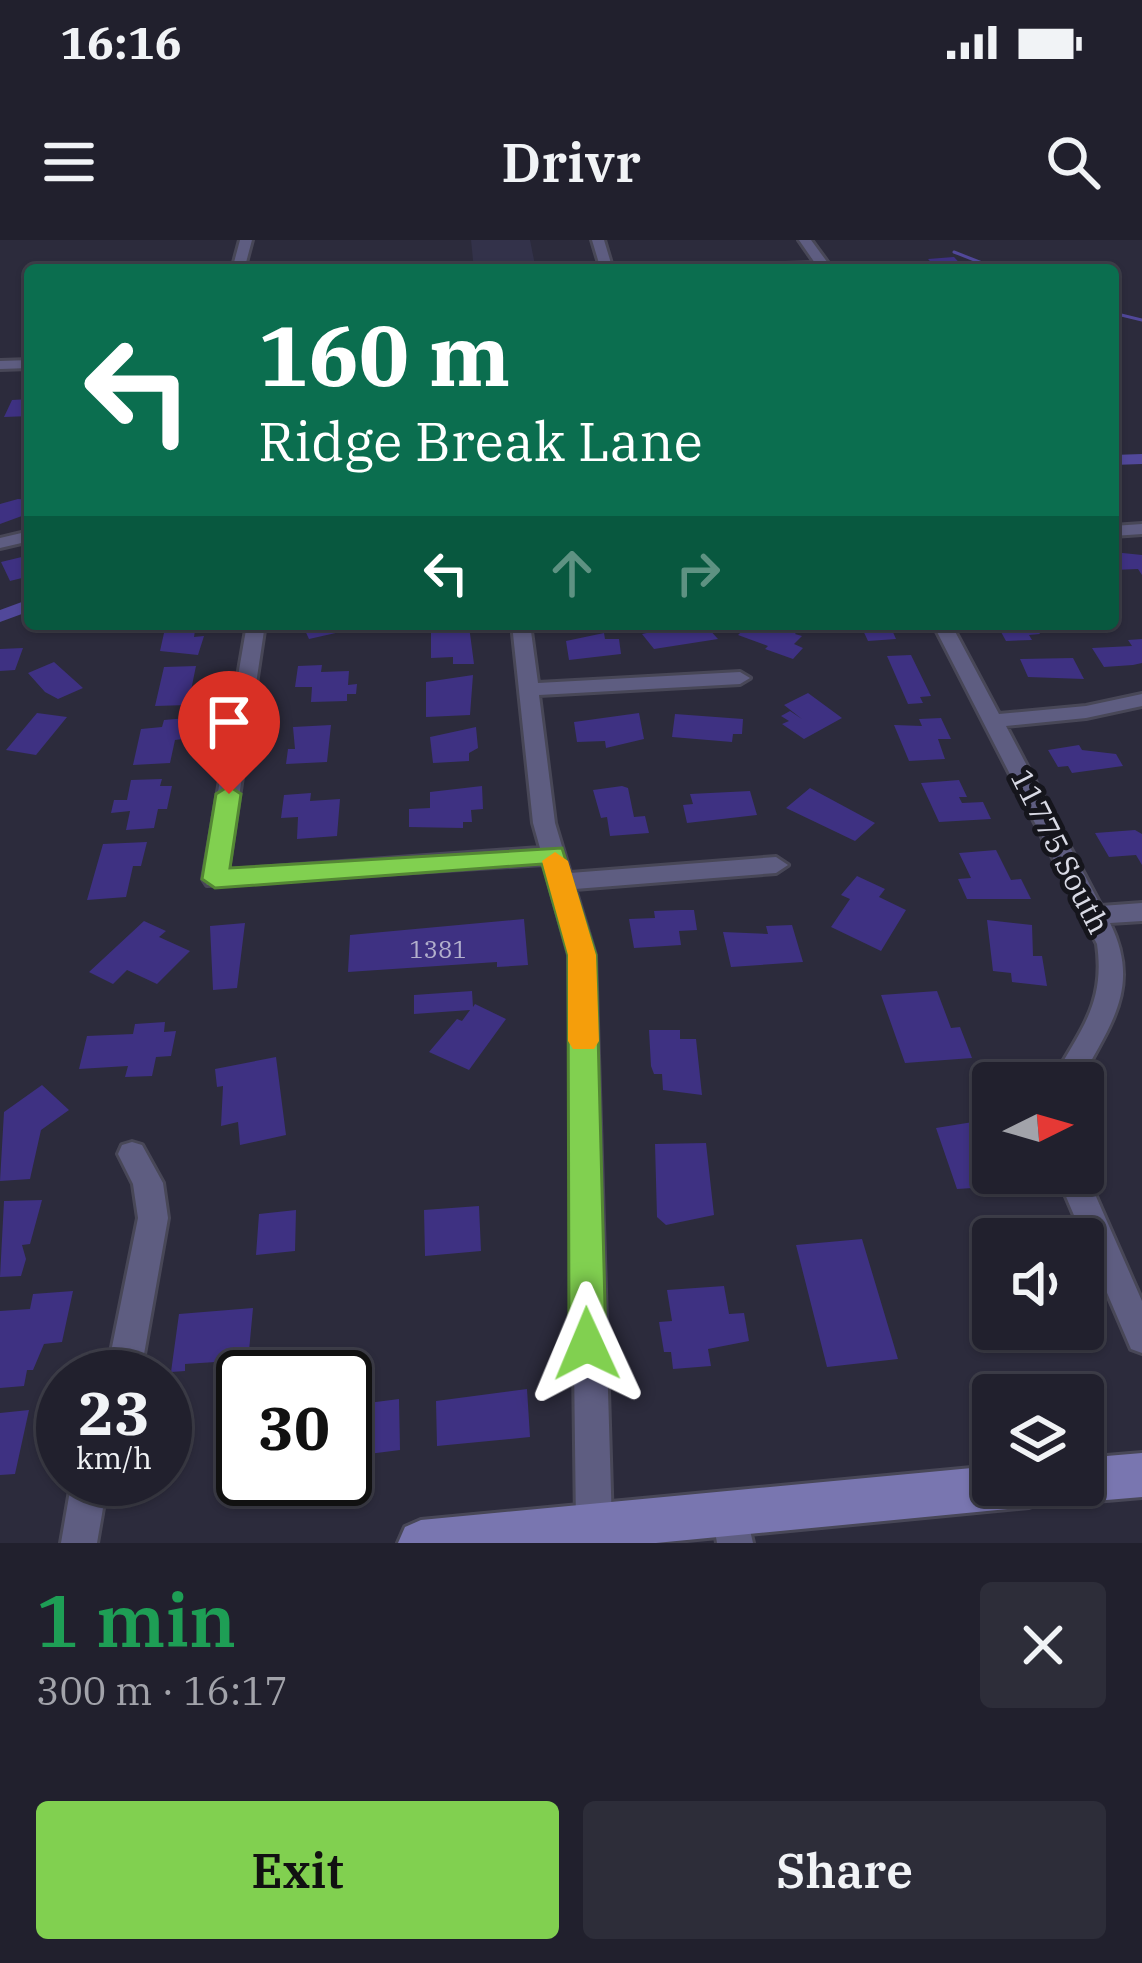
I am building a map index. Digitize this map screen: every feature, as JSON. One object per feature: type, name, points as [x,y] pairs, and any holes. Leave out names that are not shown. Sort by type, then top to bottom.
[{"type":"street","points":[[255,630],[215,879],[776,865]]},
{"type":"street","points":[[521,630],[540,800],[582,955],[594,1525]]},
{"type":"street","name":"11775 South","points":[[945,630],[1096,916],[1115,968],[1106,1015],[1078,1062]]},
{"type":"street","points":[[527,690],[740,678]]},
{"type":"street","points":[[994,721],[1086,712],[1142,700]]},
{"type":"street","points":[[1096,916],[1142,912]]},
{"type":"street","points":[[129,1350],[153,1218],[148,1183],[132,1154]]},
{"type":"street","points":[[1080,1194],[1142,1338]]},
{"type":"street","points":[[1104,1478],[1142,1475]]},
{"type":"street","points":[[421,1543],[594,1525],[732,1528],[972,1493]]},
{"type":"street","points":[[79,1543],[85,1506]]},
{"type":"shaded area","points":[[471,240],[530,240],[535,264],[473,264]]},
{"type":"building","points":[[954,257],[960,264],[933,264],[928,259]]},
{"type":"building","points":[[24,399],[24,416],[4,417],[12,400]]},
{"type":"building","points":[[24,500],[24,515],[0,524],[0,504]]},
{"type":"building","points":[[1119,553],[1142,555],[1142,575],[1138,569],[1119,570]]},
{"type":"building","points":[[24,556],[24,578],[10,581],[1,562]]},
{"type":"building","points":[[165,630],[195,630],[194,637],[204,636],[198,655],[160,651]]},
{"type":"building","points":[[305,630],[349,630],[309,639]]},
{"type":"building","points":[[431,630],[470,630],[474,664],[453,664],[453,657],[431,658]]},
{"type":"building","points":[[710,630],[718,639],[654,649],[642,634]]},
{"type":"building","points":[[743,630],[798,630],[795,634],[802,636],[794,644],[803,648],[793,659],[738,635]]},
{"type":"building","points":[[863,630],[892,630],[896,639],[868,641]]},
{"type":"building","points":[[997,630],[1038,630],[1040,634],[1029,635],[1032,640],[1006,641]]},
{"type":"building","points":[[604,633],[605,639],[619,639],[621,654],[569,660],[566,641]]},
{"type":"building","points":[[1142,639],[1142,663],[1133,665],[1104,667],[1092,648],[1132,646],[1128,640]]},
{"type":"building","points":[[23,648],[15,670],[0,671],[0,649]]},
{"type":"building","points":[[911,655],[931,696],[920,697],[923,703],[908,704],[887,656]]},
{"type":"building","points":[[1073,658],[1084,679],[1028,677],[1020,659]]},
{"type":"building","points":[[54,662],[83,688],[58,699],[45,692],[28,673]]},
{"type":"building","points":[[322,665],[321,672],[349,671],[348,685],[357,684],[356,694],[347,694],[347,701],[311,702],[312,687],[295,687],[298,666]]},
{"type":"building","points":[[196,666],[188,705],[155,706],[164,667]]},
{"type":"building","points":[[473,675],[470,715],[426,717],[426,682]]},
{"type":"building","points":[[808,693],[842,718],[804,739],[782,724],[789,721],[781,716],[790,711],[802,719],[784,705]]},
{"type":"building","points":[[37,713],[67,717],[36,755],[6,750]]},
{"type":"building","points":[[639,713],[644,739],[606,748],[605,741],[577,742],[574,722]]},
{"type":"building","points":[[675,714],[743,719],[742,734],[733,734],[732,742],[672,737]]},
{"type":"building","points":[[187,718],[183,739],[175,740],[170,763],[133,765],[141,729]]},
{"type":"building","points":[[941,718],[951,739],[938,739],[945,759],[909,761],[894,725],[922,726],[919,719]]},
{"type":"building","points":[[331,725],[327,762],[286,764],[288,749],[295,749],[293,727]]},
{"type":"building","points":[[476,727],[478,748],[469,753],[469,761],[433,763],[430,737]]},
{"type":"building","points":[[1079,745],[1082,750],[1116,754],[1123,766],[1072,773],[1068,766],[1058,767],[1048,750]]},
{"type":"building","points":[[162,779],[160,786],[172,786],[167,809],[158,809],[154,828],[126,830],[130,811],[111,813],[114,800],[127,800],[131,780]]},
{"type":"building","points":[[959,780],[967,797],[959,797],[962,803],[983,802],[991,819],[939,822],[921,783]]},
{"type":"building","points":[[482,786],[483,809],[471,810],[472,822],[463,822],[463,828],[409,827],[409,809],[430,808],[430,792]]},
{"type":"building","points":[[628,788],[634,817],[645,816],[649,833],[610,836],[607,817],[601,818],[593,790]]},
{"type":"building","points":[[810,788],[875,823],[855,841],[786,808]]},
{"type":"building","points":[[750,791],[757,815],[687,823],[683,805],[693,804],[690,794]]},
{"type":"building","points":[[311,793],[310,801],[340,799],[337,836],[297,839],[298,817],[281,818],[284,795]]},
{"type":"building","points":[[1135,830],[1142,834],[1142,865],[1136,855],[1109,857],[1095,833]]},
{"type":"building","points":[[147,842],[141,866],[133,866],[126,897],[87,900],[103,844]]},
{"type":"building","points":[[996,850],[1011,880],[1021,879],[1031,899],[967,899],[958,879],[971,878],[959,853]]},
{"type":"building","points":[[857,876],[885,889],[879,897],[906,910],[881,951],[831,927],[850,899],[841,895]]},
{"type":"building","points":[[694,910],[697,930],[679,931],[681,945],[634,948],[629,919],[655,918],[654,911]]},
{"type":"building","points":[[524,919],[528,965],[497,967],[497,962],[348,972],[350,935]]},
{"type":"building","points":[[987,920],[1032,925],[1033,956],[1042,956],[1047,986],[1012,982],[1011,973],[993,971]]},
{"type":"building","points":[[144,921],[166,931],[159,937],[190,951],[157,984],[127,970],[113,984],[89,972]]},
{"type":"building","points":[[245,923],[237,988],[213,990],[210,926]]},
{"type":"building","points":[[792,925],[803,962],[731,967],[723,932],[768,934],[766,926]]},
{"type":"building","points":[[472,991],[473,1007],[506,1019],[469,1070],[429,1052],[470,1010],[414,1014],[414,995]]},
{"type":"building","points":[[937,991],[951,1028],[960,1027],[972,1058],[905,1063],[881,995]]},
{"type":"building","points":[[165,1022],[164,1032],[176,1031],[171,1056],[156,1057],[152,1076],[125,1077],[128,1066],[79,1069],[87,1036],[133,1034],[135,1024]]},
{"type":"building","points":[[649,1030],[680,1030],[680,1039],[696,1039],[702,1095],[663,1090],[662,1074],[654,1074],[651,1066]]},
{"type":"building","points":[[276,1057],[286,1135],[240,1145],[238,1122],[221,1126],[223,1086],[217,1087],[215,1069]]},
{"type":"building","points":[[42,1085],[69,1110],[41,1130],[30,1179],[0,1181],[4,1112]]},
{"type":"building","points":[[972,1122],[972,1188],[957,1189],[936,1128]]},
{"type":"building","points":[[706,1143],[714,1215],[666,1225],[657,1217],[655,1144]]},
{"type":"building","points":[[42,1200],[30,1244],[22,1245],[26,1259],[21,1276],[0,1277],[4,1201]]},
{"type":"building","points":[[479,1206],[481,1251],[425,1256],[424,1210]]},
{"type":"building","points":[[296,1210],[295,1251],[256,1255],[259,1214]]},
{"type":"building","points":[[862,1239],[898,1359],[827,1367],[796,1245]]},
{"type":"building","points":[[724,1286],[729,1314],[744,1313],[749,1341],[708,1349],[711,1366],[673,1369],[671,1352],[664,1352],[659,1322],[672,1321],[667,1290]]},
{"type":"building","points":[[73,1291],[62,1342],[36,1350],[36,1363],[33,1370],[27,1370],[24,1386],[0,1388],[0,1311],[30,1309],[33,1294]]},
{"type":"building","points":[[253,1308],[249,1350],[216,1350],[216,1362],[192,1364],[192,1350],[174,1350],[179,1314]]},
{"type":"building","points":[[527,1389],[530,1437],[437,1446],[436,1401]]},
{"type":"building","points":[[399,1399],[400,1450],[372,1454],[372,1402]]},
{"type":"building","points":[[29,1410],[15,1474],[0,1475],[0,1413]]},
{"type":"waterway","points":[[954,252],[985,264]]},
{"type":"waterway","points":[[1119,314],[1142,320]]},
{"type":"waterway","points":[[1119,460],[1142,459]]},
{"type":"waterway","points":[[0,616],[24,607]]},
{"type":"slow traffic","points":[[555,861],[582,955],[583,1041]]},
{"type":"route","points":[[229,794],[215,879],[511,861],[553,854],[582,955],[587,1344]]}]
